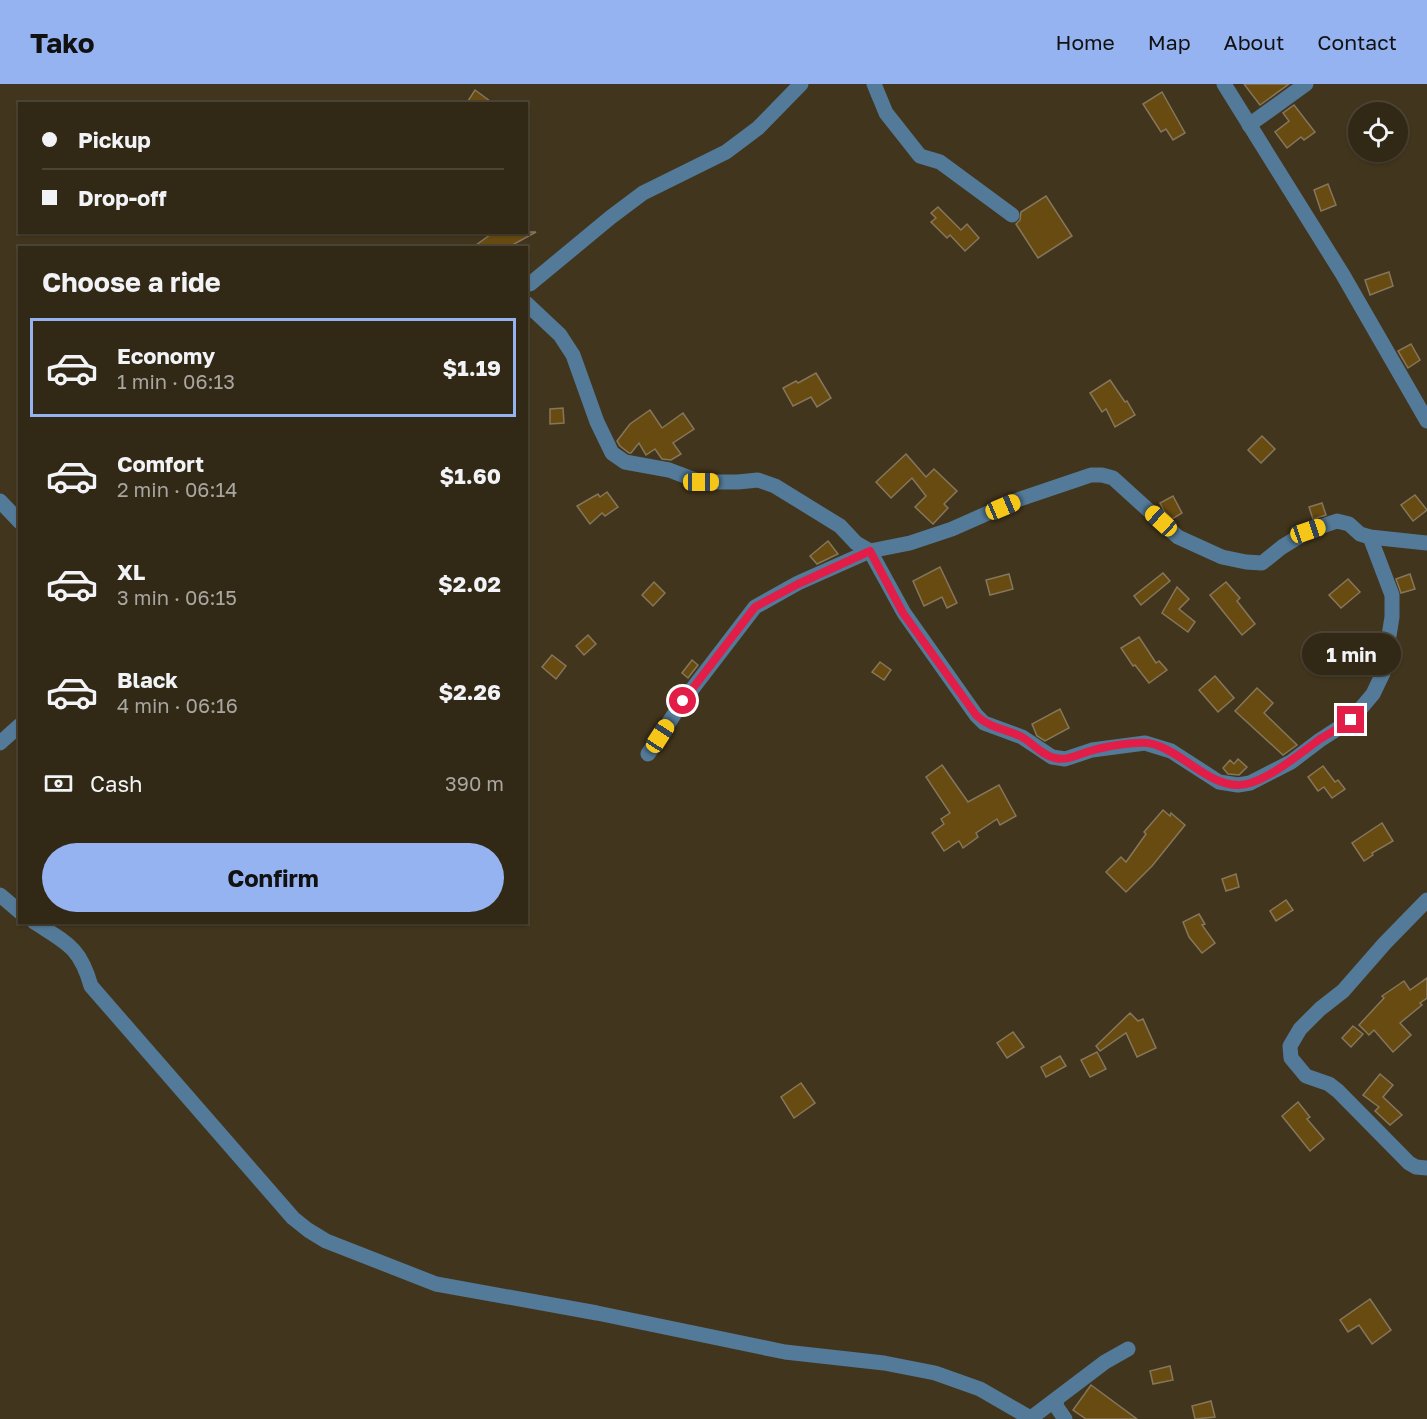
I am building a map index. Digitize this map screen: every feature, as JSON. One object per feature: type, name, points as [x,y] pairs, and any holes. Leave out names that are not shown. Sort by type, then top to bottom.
[{"type":"street","points":[[528,284],[643,193],[726,152],[758,128],[801,84]]},
{"type":"street","points":[[874,84],[886,113],[920,156],[940,162],[1012,215]]},
{"type":"street","points":[[1224,84],[1422,400],[1427,421]]},
{"type":"street","points":[[1249,125],[1306,84]]},
{"type":"street","points":[[528,305],[560,335],[573,355],[597,422],[612,453],[625,462],[669,470],[701,482],[758,480],[775,486],[840,526],[856,543],[870,551],[903,613],[976,715],[984,723],[1022,737],[1052,757],[1065,759],[1092,750],[1153,744],[1171,751],[1220,782],[1238,785],[1250,783],[1291,762],[1351,720],[1373,694],[1383,673],[1392,617],[1392,595],[1370,537]]},
{"type":"street","points":[[648,754],[683,701],[755,607],[798,584],[870,551],[910,543],[952,529],[1020,499],[1091,476],[1102,475],[1113,478],[1178,537],[1230,558],[1262,563],[1308,531],[1337,521],[1348,524],[1360,534],[1370,537],[1427,543]]},
{"type":"street","points":[[0,501],[18,520]]},
{"type":"street","points":[[0,743],[18,727]]},
{"type":"street","points":[[0,895],[18,910]]},
{"type":"street","points":[[1427,900],[1343,991],[1300,1029],[1290,1046],[1291,1058],[1306,1076],[1329,1084],[1409,1163],[1416,1167],[1427,1168]]},
{"type":"street","points":[[37,924],[74,948],[82,961],[91,986],[293,1218],[326,1241],[436,1284],[597,1312],[785,1352],[884,1364],[935,1373],[980,1389],[1031,1418],[1106,1362],[1128,1349]]},
{"type":"street","points":[[1057,1399],[1056,1406],[1065,1419]]},
{"type":"building","points":[[1244,84],[1289,84],[1260,105]]},
{"type":"building","points":[[475,90],[491,102],[467,102]]},
{"type":"building","points":[[1162,92],[1185,133],[1173,140],[1166,129],[1161,132],[1143,104]]},
{"type":"building","points":[[1294,105],[1315,132],[1304,140],[1301,137],[1287,148],[1275,132],[1289,121],[1283,113]]},
{"type":"building","points":[[1328,184],[1336,205],[1321,211],[1314,190]]},
{"type":"building","points":[[1046,196],[1072,236],[1038,258],[1016,224],[1020,220],[1021,212]]},
{"type":"building","points":[[938,207],[961,230],[967,224],[979,238],[965,251],[950,235],[947,238],[931,222],[936,218],[931,213]]},
{"type":"building","points":[[536,232],[511,246],[475,246],[491,234]]},
{"type":"building","points":[[1389,272],[1393,286],[1370,295],[1365,280]]},
{"type":"building","points":[[1411,344],[1420,360],[1408,368],[1398,351]]},
{"type":"building","points":[[816,373],[831,398],[817,407],[811,397],[793,406],[783,388]]},
{"type":"building","points":[[1110,380],[1135,415],[1115,427],[1106,409],[1102,412],[1090,393]]},
{"type":"building","points":[[563,408],[564,423],[550,424],[550,409]]},
{"type":"building","points":[[650,410],[662,428],[683,413],[694,429],[673,443],[681,454],[671,460],[662,459],[655,449],[646,455],[639,443],[629,453],[617,441],[630,424]]},
{"type":"building","points":[[1262,436],[1275,449],[1261,463],[1248,450]]},
{"type":"building","points":[[906,454],[926,477],[934,469],[957,491],[944,504],[948,508],[933,524],[915,507],[926,496],[912,478],[891,498],[876,482]]},
{"type":"building","points":[[607,492],[618,507],[605,516],[602,513],[590,524],[577,506],[598,494],[600,497]]},
{"type":"building","points":[[1415,495],[1427,510],[1413,521],[1401,505]]},
{"type":"building","points":[[1173,496],[1182,513],[1172,519],[1160,503]]},
{"type":"building","points":[[1322,503],[1326,515],[1313,519],[1309,507]]},
{"type":"building","points":[[828,541],[838,554],[817,564],[810,556]]},
{"type":"building","points":[[940,567],[957,603],[947,608],[942,597],[924,606],[913,581]]},
{"type":"building","points":[[1163,573],[1170,581],[1141,605],[1134,596]]},
{"type":"building","points":[[1009,574],[1013,589],[990,595],[986,580]]},
{"type":"building","points":[[1410,574],[1415,589],[1401,593],[1396,579]]},
{"type":"building","points":[[1348,579],[1360,592],[1341,608],[1329,595]]},
{"type":"building","points":[[654,582],[665,593],[653,606],[642,595]]},
{"type":"building","points":[[1226,582],[1240,598],[1237,601],[1255,624],[1242,635],[1210,595]]},
{"type":"building","points":[[1177,587],[1189,599],[1179,609],[1195,622],[1188,632],[1162,613]]},
{"type":"building","points":[[588,635],[596,644],[584,655],[576,646]]},
{"type":"building","points":[[1139,637],[1156,663],[1159,661],[1167,670],[1149,683],[1135,665],[1133,666],[1121,648]]},
{"type":"building","points":[[552,655],[566,666],[556,679],[542,667]]},
{"type":"building","points":[[692,660],[698,665],[688,678],[682,673]]},
{"type":"building","points":[[880,662],[891,670],[884,680],[872,672]]},
{"type":"building","points":[[1215,676],[1234,698],[1218,712],[1199,690]]},
{"type":"building","points":[[1257,688],[1273,703],[1264,713],[1297,745],[1283,755],[1235,711]]},
{"type":"building","points":[[1060,709],[1069,728],[1045,741],[1037,736],[1032,724]]},
{"type":"building","points":[[1238,759],[1247,767],[1239,775],[1228,774],[1223,768],[1230,760],[1234,764]]},
{"type":"building","points":[[942,765],[968,802],[999,785],[1016,816],[1000,825],[997,819],[976,833],[978,837],[963,848],[959,841],[944,851],[932,833],[944,824],[941,819],[950,813],[926,777]]},
{"type":"building","points":[[1323,766],[1335,782],[1338,780],[1345,789],[1332,798],[1324,787],[1318,791],[1308,777]]},
{"type":"building","points":[[1163,810],[1170,816],[1171,813],[1185,825],[1152,866],[1126,892],[1106,872],[1121,857],[1126,862],[1146,834],[1144,832]]},
{"type":"building","points":[[1382,823],[1393,841],[1372,853],[1373,855],[1364,861],[1352,843]]},
{"type":"building","points":[[1236,874],[1239,887],[1226,891],[1222,879]]},
{"type":"building","points":[[1286,900],[1293,910],[1276,921],[1270,911]]},
{"type":"building","points":[[1199,914],[1205,924],[1202,925],[1215,943],[1202,953],[1189,937],[1183,922]]},
{"type":"building","points":[[1427,978],[1427,998],[1400,1023],[1411,1035],[1393,1052],[1374,1030],[1369,1035],[1359,1025],[1384,998],[1382,996],[1404,981],[1410,990]]},
{"type":"building","points":[[1130,1013],[1138,1021],[1143,1019],[1156,1048],[1137,1057],[1126,1033],[1100,1051],[1096,1046]]},
{"type":"building","points":[[1353,1026],[1363,1034],[1351,1047],[1342,1038]]},
{"type":"building","points":[[1013,1032],[1024,1047],[1007,1058],[997,1043]]},
{"type":"building","points":[[1097,1052],[1106,1069],[1090,1077],[1081,1060]]},
{"type":"building","points":[[1060,1056],[1066,1066],[1046,1077],[1041,1067]]},
{"type":"building","points":[[1380,1074],[1393,1085],[1383,1097],[1402,1115],[1390,1125],[1375,1111],[1379,1107],[1363,1095]]},
{"type":"building","points":[[801,1083],[815,1103],[794,1118],[781,1097]]},
{"type":"building","points":[[1298,1102],[1310,1117],[1307,1119],[1324,1139],[1310,1151],[1282,1116]]},
{"type":"building","points":[[1370,1299],[1391,1330],[1372,1344],[1359,1325],[1348,1332],[1340,1320]]},
{"type":"building","points":[[1170,1366],[1173,1380],[1153,1384],[1150,1371]]},
{"type":"building","points":[[1091,1385],[1137,1419],[1086,1419],[1073,1410]]},
{"type":"building","points":[[1211,1401],[1215,1417],[1195,1419],[1192,1406]]},
{"type":"route","points":[[683,701],[755,607],[798,584],[870,551],[903,613],[976,715],[984,723],[1022,737],[1052,757],[1065,759],[1092,750],[1153,744],[1171,751],[1220,782],[1238,785],[1250,783],[1291,762],[1351,720]]}]
